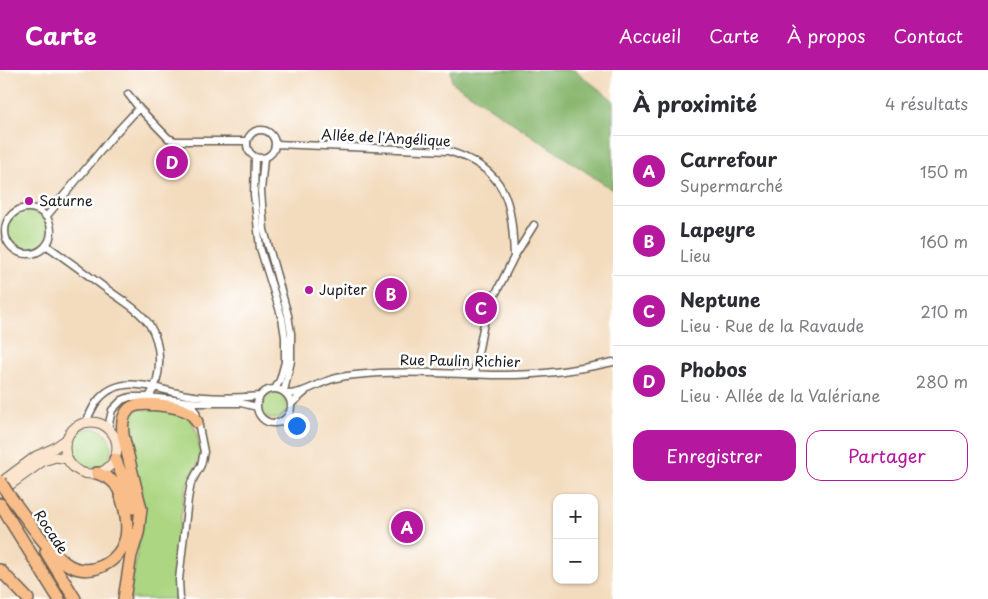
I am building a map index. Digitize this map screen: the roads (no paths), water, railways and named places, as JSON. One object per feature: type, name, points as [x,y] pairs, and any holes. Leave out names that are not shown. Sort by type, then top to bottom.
[{"type":"highway","points":[[131,556],[138,533],[141,509],[123,435],[122,425],[124,416],[130,408],[153,404],[187,411],[197,422]]},
{"type":"highway","points":[[114,459],[131,496],[134,512],[134,530],[124,599]]},
{"type":"highway","points":[[4,493],[64,563],[84,570],[97,568],[111,561],[122,547],[126,536],[127,514],[117,486],[111,479],[97,473]]},
{"type":"highway","name":"Rocade","points":[[0,482],[4,493],[75,599]]},
{"type":"highway","points":[[0,504],[59,599]]},
{"type":"highway","points":[[0,570],[28,599]]},
{"type":"street","points":[[128,94],[168,138],[176,141],[247,141]]},
{"type":"street","points":[[46,217],[139,108]]},
{"type":"street","points":[[260,130],[269,132],[275,144],[273,152],[264,158],[255,157],[248,150],[247,141],[252,133],[260,130]]},
{"type":"street","name":"Allée de l'Angélique","points":[[275,144],[448,151],[462,155],[496,178],[504,190],[513,234],[514,257]]},
{"type":"street","points":[[255,157],[254,195],[260,248],[285,317],[291,333],[290,361],[285,392],[291,404],[288,416],[283,421],[275,423],[266,421],[257,407],[260,396],[274,388],[280,380],[285,362],[285,317],[264,230],[261,191],[264,158]]},
{"type":"street","points":[[26,208],[34,209],[46,217],[51,231],[46,245],[34,253],[26,254],[13,248],[6,235],[8,220],[19,210],[26,208]]},
{"type":"street","points":[[474,374],[486,313],[514,257],[534,225]]},
{"type":"street","points":[[46,245],[132,307],[148,323],[156,336],[159,356],[154,388],[149,397]]},
{"type":"street","name":"Rue Paulin Richier","points":[[285,392],[297,393],[331,380],[355,375],[406,371],[536,375],[577,370],[613,362]]},
{"type":"street","points":[[86,422],[95,403],[107,392],[124,385],[133,384],[203,397],[260,396]]},
{"type":"street","points":[[274,388],[285,392]]},
{"type":"street","name":"Rue Paulin Richier","points":[[291,404],[308,389]]},
{"type":"street","points":[[108,428],[112,410],[122,400],[130,397],[219,404],[241,403],[257,407]]},
{"type":"street","points":[[180,599],[179,580],[188,499],[191,483],[201,465],[204,452],[196,412],[192,406],[183,402]]},
{"type":"street","points":[[86,422],[102,424],[108,428],[116,439],[117,452],[107,468],[97,473],[83,472],[72,465],[65,449],[67,439],[74,428],[86,422]]},
{"type":"street","points":[[0,482],[36,456],[54,448],[67,439]]},
{"type":"street","points":[[4,493],[43,461],[56,457],[68,459]]},
{"type":"place","name":"Phobos","points":[[172,162]]},
{"type":"place","name":"Saturne","points":[[29,201]]},
{"type":"place","name":"Jupiter","points":[[309,290]]},
{"type":"place","name":"Lapeyre","points":[[391,294]]},
{"type":"place","name":"Neptune","points":[[481,308]]},
{"type":"place","name":"Carrefour","points":[[407,527]]}]
